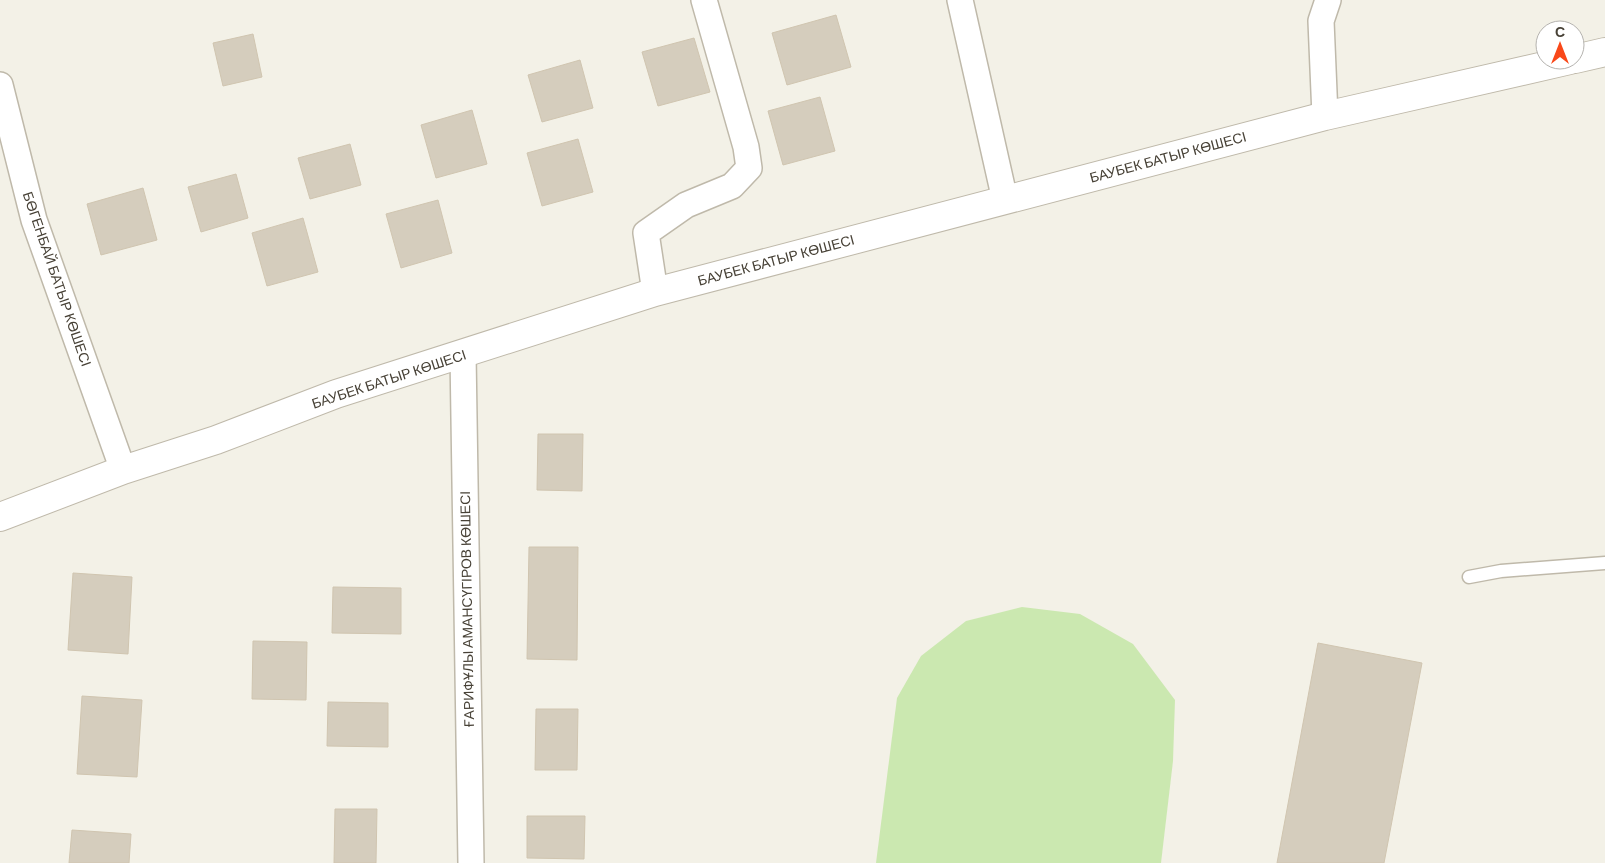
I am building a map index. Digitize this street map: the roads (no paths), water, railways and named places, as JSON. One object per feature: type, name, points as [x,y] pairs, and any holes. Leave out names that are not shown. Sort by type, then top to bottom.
[{"type":"street","points":[[655,292],[646,232],[686,205],[732,186],[749,168],[746,146],[704,0]]},
{"type":"street","points":[[960,0],[1005,200]]},
{"type":"street","points":[[1325,116],[1321,21],[1328,0]]},
{"type":"street","points":[[1585,57],[1605,52]]},
{"type":"street","name":"БАУБЕК БАТЫР КӨШЕСІ","points":[[0,517],[123,470],[216,440],[336,394],[655,292],[1325,116],[1535,68]]},
{"type":"street","name":"БӨГЕНБАЙ БАТЫР КӨШЕСІ","points":[[0,85],[34,220],[123,470]]},
{"type":"street","name":"ҒАРИФҰЛЫ АМАНСҮГІРОВ КӨШЕСІ","points":[[463,354],[471,863]]},
{"type":"lane","points":[[1469,576],[1501,571],[1605,563]]}]
